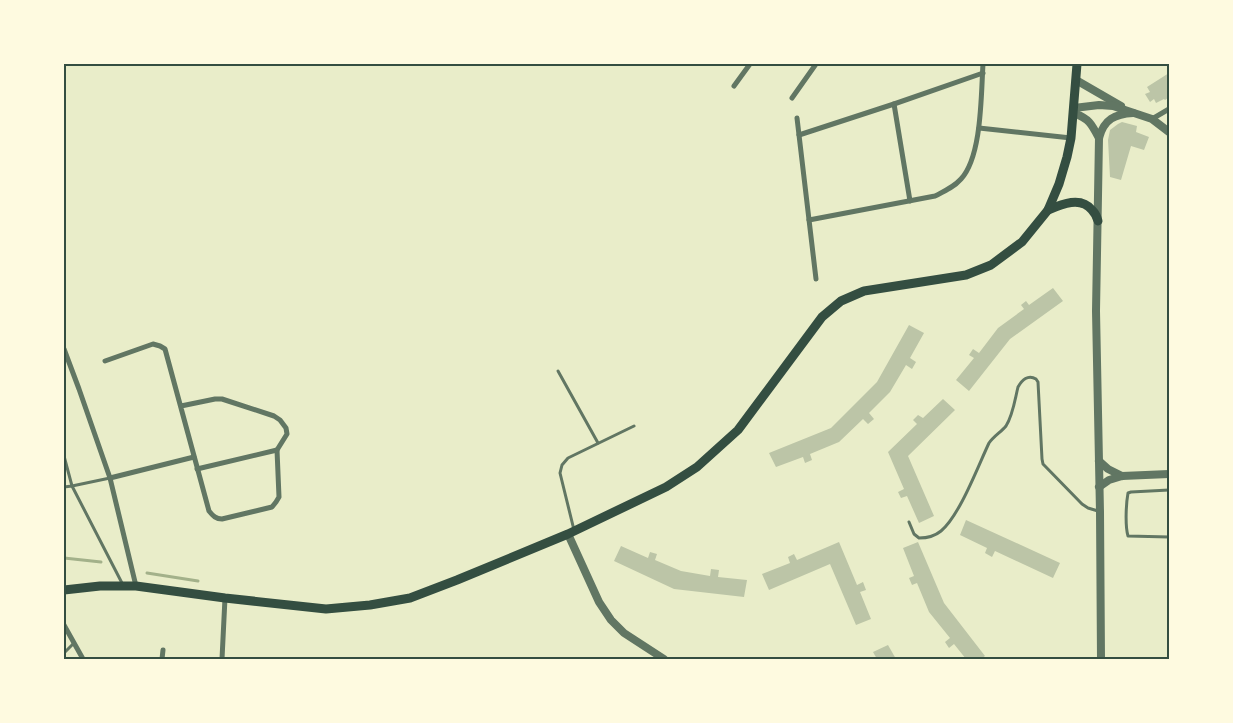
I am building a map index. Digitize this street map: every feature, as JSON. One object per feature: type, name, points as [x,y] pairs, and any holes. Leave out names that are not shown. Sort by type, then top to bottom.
[{"type":"main road","points":[[64,590],[100,586],[136,586],[225,598],[326,608],[390,602],[410,598],[571,532],[666,487],[697,467],[738,430],[822,317],[841,301],[864,291],[966,275],[991,265],[1022,242],[1048,210],[1068,157],[1077,64]]},
{"type":"main road","points":[[1048,210],[1065,203],[1076,202],[1086,205],[1092,210],[1098,221]]},
{"type":"street","points":[[734,86],[750,64]]},
{"type":"street","points":[[792,98],[816,64]]},
{"type":"street","points":[[809,220],[935,196],[948,190],[960,180],[968,169],[974,155],[983,64]]},
{"type":"street","points":[[799,135],[983,73]]},
{"type":"street","points":[[1076,80],[1134,113]]},
{"type":"street","points":[[894,104],[910,201]]},
{"type":"street","points":[[1074,110],[1099,105],[1113,106],[1152,119],[1169,132]]},
{"type":"street","points":[[1152,119],[1169,109]]},
{"type":"street","points":[[1074,110],[1091,122],[1099,138]]},
{"type":"street","points":[[1101,659],[1096,311],[1099,138],[1101,128],[1113,117],[1134,113]]},
{"type":"street","points":[[797,118],[816,279]]},
{"type":"street","points":[[978,128],[1071,138]]},
{"type":"street","points":[[105,361],[153,344],[165,350],[209,511],[213,516],[222,519],[272,506],[279,497],[277,450],[287,434],[286,428],[280,420],[274,416],[222,399],[181,406]]},
{"type":"street","points":[[64,349],[80,389],[110,478],[136,586]]},
{"type":"street","points":[[197,469],[277,450]]},
{"type":"street","points":[[110,478],[194,457]]},
{"type":"street","points":[[1099,461],[1108,469],[1122,476]]},
{"type":"street","points":[[1100,487],[1109,480],[1122,476],[1169,474]]},
{"type":"street","points":[[571,532],[600,602],[610,620],[624,634],[664,659]]},
{"type":"street","points":[[222,659],[225,598]]},
{"type":"street","points":[[64,625],[83,659]]},
{"type":"street","points":[[162,659],[163,650]]},
{"type":"lane","points":[[558,371],[598,443]]},
{"type":"lane","points":[[909,522],[914,534],[920,538],[932,536],[940,532],[948,524],[958,509],[988,443],[1008,423],[1018,387],[1025,378],[1030,377],[1038,382],[1043,464],[1082,504],[1100,512]]},
{"type":"lane","points":[[571,532],[560,473],[562,465],[568,458],[634,426]]},
{"type":"lane","points":[[64,456],[72,486],[124,586]]},
{"type":"lane","points":[[64,487],[110,478]]},
{"type":"lane","points":[[1169,490],[1128,493],[1127,516],[1128,536],[1169,537]]},
{"type":"lane","points":[[64,653],[74,643]]},
{"type":"building","points":[[1169,73],[1169,97],[1156,103],[1154,99],[1150,102],[1145,94],[1150,92],[1147,87]]},
{"type":"building","points":[[1122,122],[1137,126],[1136,132],[1149,137],[1144,150],[1131,146],[1121,180],[1110,177],[1108,140],[1110,130]]},
{"type":"building","points":[[1053,288],[1063,301],[1010,339],[969,391],[956,380],[974,358],[969,355],[973,349],[979,353],[998,328],[1024,309],[1021,305],[1026,301],[1029,305]]},
{"type":"building","points":[[909,325],[924,333],[910,358],[916,362],[912,369],[906,365],[890,392],[869,413],[874,419],[868,424],[863,419],[839,442],[810,454],[812,460],[805,463],[803,457],[776,467],[769,453],[831,428],[877,382]]},
{"type":"building","points":[[943,399],[955,410],[908,456],[934,516],[919,523],[907,496],[901,498],[898,492],[904,489],[888,452],[917,424],[913,420],[918,415],[923,418]]},
{"type":"building","points":[[966,520],[1060,563],[1053,578],[995,551],[992,557],[985,553],[987,548],[960,535]]},
{"type":"building","points":[[839,542],[857,585],[863,582],[866,590],[860,592],[871,619],[856,625],[830,564],[769,590],[762,574],[790,563],[788,557],[794,554],[797,560]]},
{"type":"building","points":[[918,542],[944,603],[985,656],[981,659],[966,659],[954,644],[949,648],[945,642],[950,638],[929,612],[917,583],[912,585],[909,578],[914,576],[903,548]]},
{"type":"building","points":[[621,546],[648,558],[650,552],[657,554],[655,560],[681,571],[710,576],[711,569],[719,570],[718,577],[747,580],[744,597],[674,589],[614,561]]},
{"type":"building","points":[[888,645],[896,659],[877,659],[873,652]]},
{"type":"waterway","points":[[64,558],[101,562]]},
{"type":"waterway","points":[[147,573],[198,581]]}]
